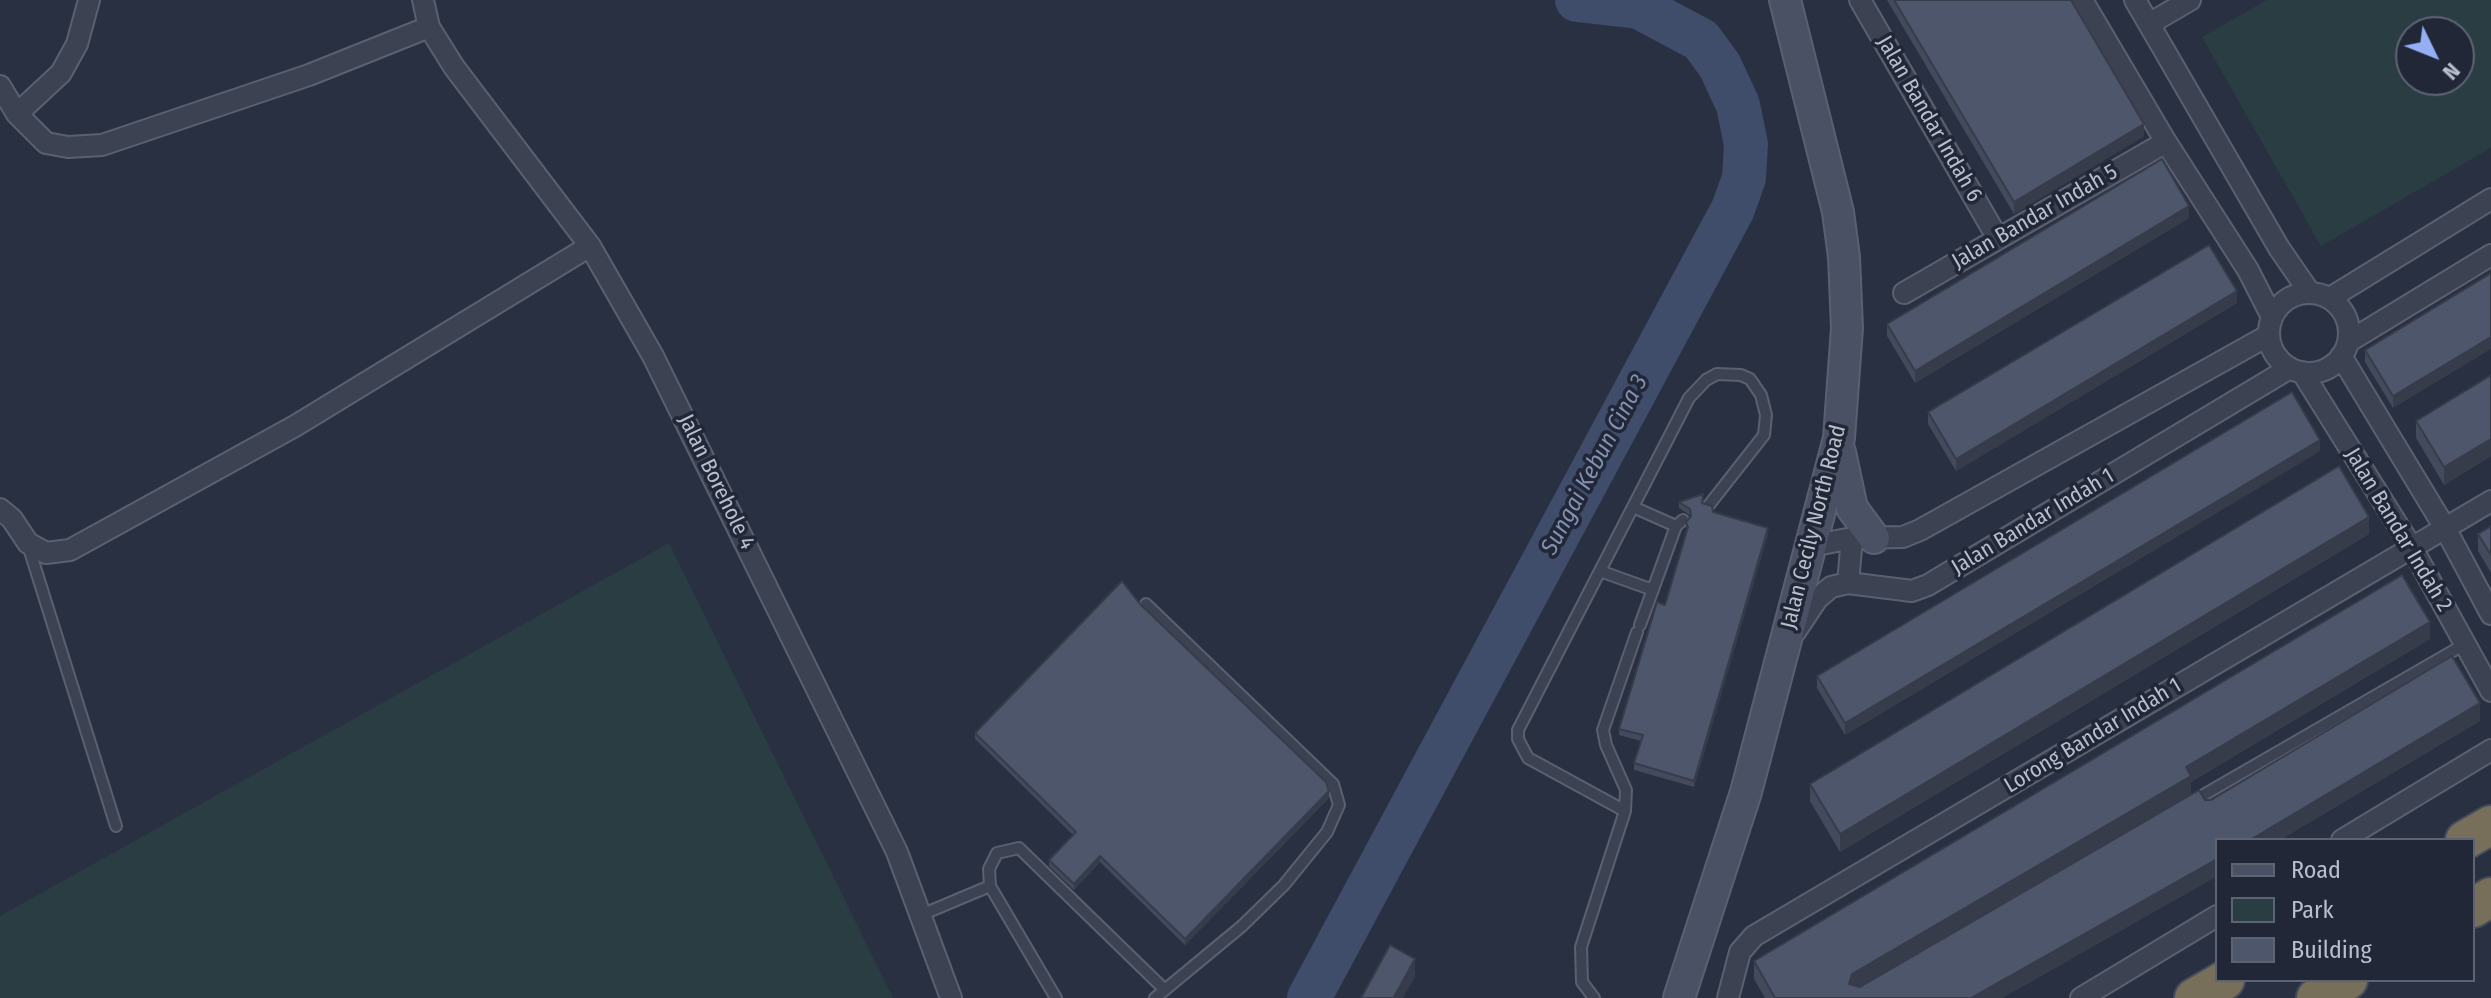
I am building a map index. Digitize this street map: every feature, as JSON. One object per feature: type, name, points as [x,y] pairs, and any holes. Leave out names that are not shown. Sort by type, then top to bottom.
[{"type":"highway","points":[[2468,838],[2491,825]]},
{"type":"highway","points":[[2194,998],[2222,982]]},
{"type":"highway","points":[[2316,998],[2344,982]]},
{"type":"main road","name":"Jalan Cecily North Road","points":[[1679,998],[1746,792],[1839,438],[1846,363],[1844,257],[1838,212],[1785,0]]},
{"type":"main road","points":[[1839,438],[1847,496],[1859,520],[1863,538]]},
{"type":"street","points":[[17,114],[61,73],[77,44],[89,0]]},
{"type":"street","name":"Jalan Borehole 4","points":[[423,0],[429,27],[454,67],[590,246],[653,356],[897,852],[951,998]]},
{"type":"street","name":"Jalan Bandar Indah 6","points":[[1860,0],[1997,237]]},
{"type":"street","points":[[2082,0],[2166,142],[2248,270],[2270,326],[2272,349],[2296,370],[2324,370],[2344,349],[2491,255]]},
{"type":"street","points":[[2135,0],[2279,248],[2320,296],[2346,317],[2344,349]]},
{"type":"street","points":[[2149,24],[2190,0]]},
{"type":"street","points":[[0,86],[17,114],[46,143],[68,147],[102,145],[309,75],[429,27]]},
{"type":"street","name":"Jalan Bandar Indah 5","points":[[1904,293],[2166,142]]},
{"type":"street","points":[[2270,326],[2287,299],[2320,296],[2491,199]]},
{"type":"street","points":[[0,509],[12,519],[28,543],[46,553],[70,550],[295,426],[590,246]]},
{"type":"street","name":"Jalan Bandar Indah 1","points":[[1811,546],[1863,538],[1903,537],[1920,530],[2270,326]]},
{"type":"street","name":"Jalan Bandar Indah 2","points":[[2344,349],[2491,614]]},
{"type":"street","name":"Jalan Bandar Indah 1","points":[[1848,583],[1912,591],[1928,585],[2296,370]]},
{"type":"street","name":"Jalan Bandar Indah 2","points":[[2296,370],[2412,548],[2491,691]]},
{"type":"street","name":"Lorong Bandar Indah 1","points":[[1728,998],[1740,952],[1754,936],[2491,501]]},
{"type":"street","points":[[1784,649],[1824,592],[1848,583],[1863,538]]},
{"type":"street","points":[[2345,838],[2491,750]]},
{"type":"street","points":[[2081,998],[2215,917]]},
{"type":"lane","points":[[1625,811],[1528,758],[1518,739],[1518,730],[1697,388],[1717,374],[1741,375],[1750,379],[1761,395],[1766,415],[1764,435],[1709,505]]},
{"type":"lane","points":[[1594,998],[1582,982],[1581,947],[1625,811],[1626,790],[1606,745],[1603,730],[1638,628],[1680,523],[1633,507]]},
{"type":"lane","points":[[28,543],[116,826]]},
{"type":"lane","points":[[1600,571],[1653,590]]},
{"type":"lane","points":[[1146,604],[1333,784],[1339,805],[1327,832],[1284,885],[1242,926],[1163,988],[1155,998]]},
{"type":"lane","points":[[2181,808],[2465,644]]},
{"type":"lane","points":[[1056,998],[990,886],[989,869],[997,853],[1019,848],[1163,988]]},
{"type":"lane","points":[[921,915],[990,886]]},
{"type":"green space","points":[[2267,0],[2491,0],[2491,148],[2321,246],[2202,37]]},
{"type":"green space","points":[[669,543],[893,998],[0,998],[0,916]]},
{"type":"building","points":[[1894,0],[2071,0],[2144,124],[2014,202]]},
{"type":"building","points":[[2162,159],[2189,206],[1915,371],[1887,324]]},
{"type":"building","points":[[2209,245],[2237,291],[1956,459],[1928,412]]},
{"type":"building","points":[[2491,273],[2491,337],[2393,396],[2365,350]]},
{"type":"building","points":[[2491,375],[2491,439],[2444,467],[2416,421]]},
{"type":"building","points":[[2292,392],[2320,440],[1845,723],[1817,676]]},
{"type":"building","points":[[2339,466],[2369,517],[1840,834],[1810,784]]},
{"type":"building","points":[[1703,494],[1702,503],[1712,506],[1713,512],[1768,528],[1694,781],[1634,763],[1643,735],[1619,729],[1657,602],[1665,605],[1688,527],[1686,522],[1691,516],[1690,509],[1679,502]]},
{"type":"building","points":[[2491,526],[2491,555],[2478,534]]},
{"type":"building","points":[[2402,575],[2430,622],[2186,767],[2191,776],[1852,974],[1849,984],[1860,987],[2199,790],[2205,800],[2211,800],[2452,656],[2480,703],[2253,838],[2215,838],[2215,860],[1971,998],[1775,998],[1754,961]]},
{"type":"building","points":[[1122,581],[1140,604],[1326,782],[1329,791],[1185,939],[1100,856],[1074,884],[1049,860],[1076,832],[975,733]]},
{"type":"building","points":[[1390,945],[1415,959],[1396,998],[1361,998]]},
{"type":"waterway","name":"Sungai Kebun Cina 3","points":[[1309,998],[1733,209],[1744,178],[1746,144],[1738,105],[1720,66],[1701,40],[1639,7],[1577,0]]}]
